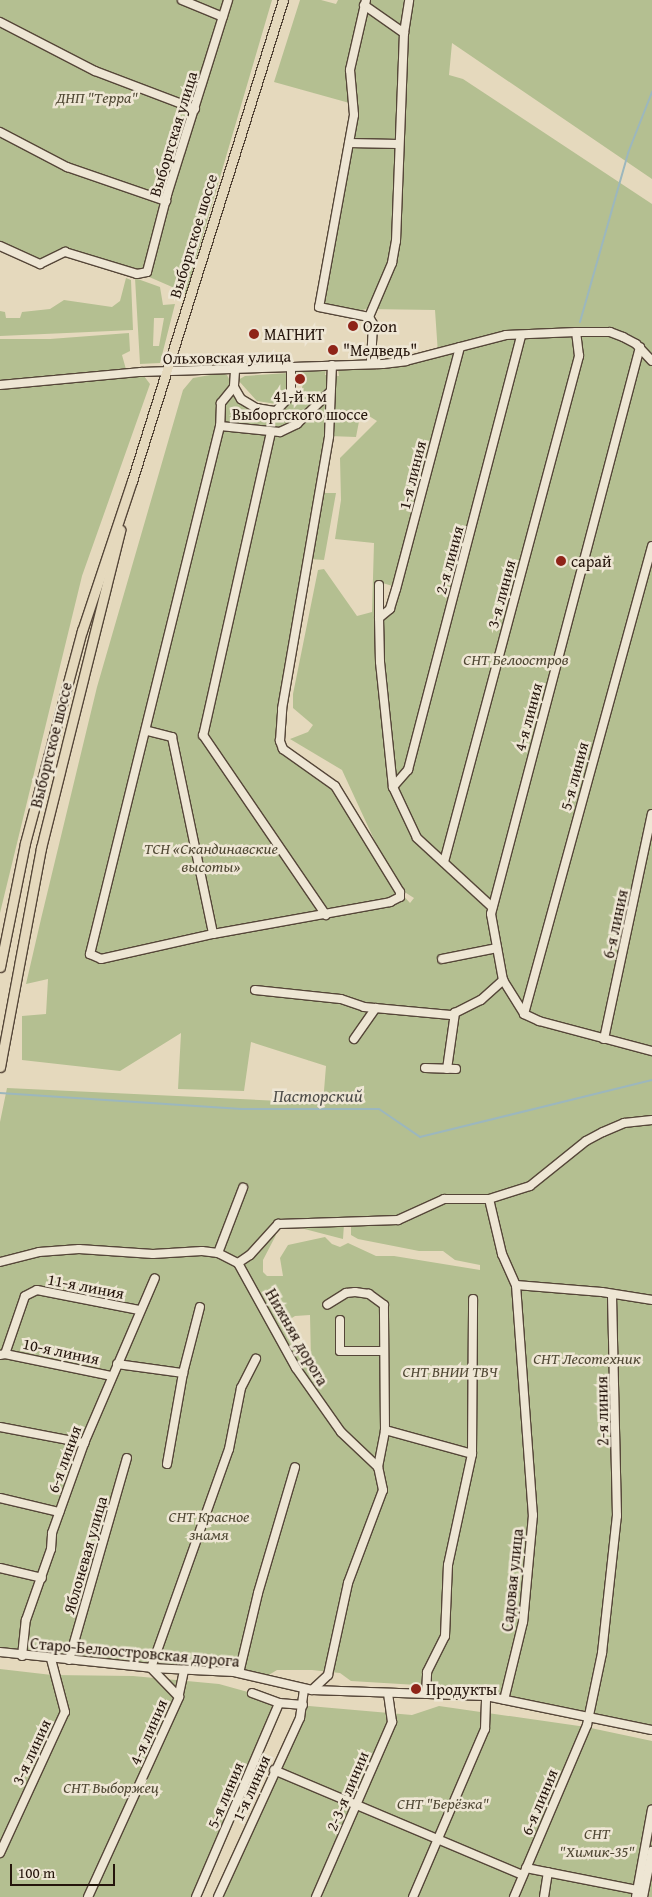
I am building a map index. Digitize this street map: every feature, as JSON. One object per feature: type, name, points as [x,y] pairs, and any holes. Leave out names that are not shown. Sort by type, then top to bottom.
[{"type":"main road","name":"Выборгское шоссе","points":[[0,968],[25,843],[47,754],[101,568],[132,482],[283,0]]},
{"type":"main road","name":"Выборгское шоссе","points":[[1,1064],[41,848],[132,482]]},
{"type":"street","points":[[182,0],[224,17]]},
{"type":"street","name":"Выборгская улица","points":[[0,246],[40,264],[65,252],[144,273],[151,263],[166,201],[228,0]]},
{"type":"street","points":[[371,362],[373,324],[370,317],[392,263],[396,242],[398,144],[404,33],[409,0]]},
{"type":"street","points":[[370,317],[319,307],[354,115],[350,70],[365,3],[404,33]]},
{"type":"street","points":[[0,22],[95,71],[194,109]]},
{"type":"street","points":[[0,132],[67,167],[166,201]]},
{"type":"street","points":[[349,143],[398,144]]},
{"type":"street","name":"Ольховская улица","points":[[0,385],[167,371],[291,369],[406,361],[488,339],[576,332],[610,332],[640,347],[652,361]]},
{"type":"street","name":"3-я линия","points":[[444,862],[578,356],[576,332]]},
{"type":"street","name":"2-я линия","points":[[393,787],[408,770],[521,335]]},
{"type":"street","name":"1-я линия","points":[[379,618],[390,609],[460,347]]},
{"type":"street","name":"4-я линия","points":[[503,980],[492,907],[640,347]]},
{"type":"street","points":[[235,371],[234,387],[220,403],[220,426],[148,731],[90,954],[101,958],[213,934],[326,915],[397,900],[400,892],[334,786],[283,749],[280,741],[282,709],[329,436],[332,365]]},
{"type":"street","points":[[234,387],[242,398],[256,408],[276,411],[291,395],[291,369]]},
{"type":"street","points":[[220,426],[271,432],[297,424],[330,392]]},
{"type":"street","points":[[271,432],[203,735],[326,915]]},
{"type":"street","name":"5-я линия","points":[[524,1014],[652,546]]},
{"type":"street","points":[[379,585],[380,662],[393,787],[417,838],[433,856],[444,862],[492,907]]},
{"type":"street","points":[[148,731],[172,737],[213,934]]},
{"type":"street","name":"6-я линия","points":[[604,1039],[652,814]]},
{"type":"street","points":[[442,959],[497,948]]},
{"type":"street","points":[[255,990],[341,999],[376,1008],[454,1013],[481,1000],[503,980],[524,1014],[604,1039],[652,1051]]},
{"type":"street","points":[[354,1039],[376,1008]]},
{"type":"street","points":[[447,1069],[454,1013]]},
{"type":"street","points":[[425,1068],[456,1070]]},
{"type":"street","points":[[0,1262],[39,1252],[79,1249],[126,1254],[195,1250],[218,1253],[238,1263],[250,1255],[270,1229],[284,1223],[398,1220],[444,1199],[489,1198],[530,1186],[586,1141],[603,1132],[624,1123],[652,1120]]},
{"type":"street","points":[[218,1253],[243,1188]]},
{"type":"street","name":"Садовая улица","points":[[489,1198],[502,1254],[516,1285],[531,1460],[533,1515],[528,1576],[516,1661],[504,1700]]},
{"type":"street","name":"Нижняя дорога","points":[[238,1263],[296,1368],[342,1432],[378,1467]]},
{"type":"street","name":"6-я линия","points":[[22,1656],[26,1620],[42,1578],[59,1512],[111,1376],[154,1278]]},
{"type":"street","points":[[516,1285],[612,1294],[652,1300]]},
{"type":"street","name":"11-я линия","points":[[2,1354],[19,1311],[29,1295],[37,1290],[139,1310]]},
{"type":"street","points":[[308,1690],[328,1675],[348,1583],[378,1509],[383,1490],[378,1467],[385,1430],[384,1309],[380,1300],[355,1292],[346,1293],[327,1305]]},
{"type":"street","name":"2-я линия","points":[[588,1717],[602,1653],[617,1516],[612,1294]]},
{"type":"street","points":[[426,1694],[427,1672],[445,1636],[448,1565],[472,1454],[473,1299]]},
{"type":"street","points":[[167,1464],[183,1373],[200,1307]]},
{"type":"street","points":[[340,1320],[340,1351],[383,1351]]},
{"type":"street","name":"10-я линия","points":[[2,1354],[111,1376]]},
{"type":"street","points":[[151,1668],[229,1449],[241,1388],[256,1359]]},
{"type":"street","points":[[117,1364],[183,1373]]},
{"type":"street","points":[[0,1427],[84,1443]]},
{"type":"street","points":[[385,1430],[472,1454]]},
{"type":"street","points":[[370,1458],[379,1454]]},
{"type":"street","name":"Яблоневая улица","points":[[69,1660],[127,1458]]},
{"type":"street","points":[[239,1673],[258,1593],[295,1467]]},
{"type":"street","points":[[0,1498],[59,1512]]},
{"type":"street","points":[[0,1568],[42,1578]]},
{"type":"street","name":"Старо-Белоостровская дорога","points":[[0,1652],[22,1656],[151,1668],[239,1673],[308,1690],[388,1695],[486,1696],[652,1730]]},
{"type":"street","name":"3-я линия","points":[[0,1854],[65,1712],[51,1659]]},
{"type":"street","name":"4-я линия","points":[[88,1897],[179,1694],[151,1668]]},
{"type":"street","points":[[179,1694],[184,1670]]},
{"type":"street","name":"1-я линия","points":[[219,1897],[274,1770],[300,1718],[308,1690]]},
{"type":"street","points":[[252,1693],[279,1704],[303,1705]]},
{"type":"street","name":"2-3-я линии","points":[[316,1897],[392,1722],[388,1695]]},
{"type":"street","points":[[413,1897],[485,1729],[486,1696]]},
{"type":"street","name":"5-я линия","points":[[196,1897],[279,1704]]},
{"type":"street","name":"6-я линия","points":[[514,1897],[588,1717]]},
{"type":"street","points":[[274,1770],[438,1839],[525,1872],[548,1872],[642,1893]]},
{"type":"street","points":[[642,1893],[652,1809]]},
{"type":"street","points":[[642,1893],[652,1851]]},
{"type":"street","points":[[544,1897],[548,1872]]},
{"type":"green space","name":"ДНП \"Терра\"","points":[[0,0],[272,0],[186,293],[140,273],[65,252],[40,264],[0,246]]},
{"type":"green space","points":[[300,0],[321,0],[336,4],[338,0],[652,0],[652,179],[452,43],[449,75],[463,79],[652,204],[652,1730],[494,1698],[483,1689],[351,1681],[340,1673],[312,1670],[277,1670],[262,1679],[234,1672],[0,1652],[0,1122],[7,1088],[323,1103],[326,1066],[251,1042],[244,1091],[178,1089],[181,1033],[120,1071],[22,1060],[22,1016],[46,1014],[48,979],[26,984],[41,919],[97,687],[183,390],[193,378],[222,373],[227,375],[240,401],[276,413],[293,388],[302,388],[304,378],[294,376],[295,373],[326,369],[325,375],[339,376],[338,369],[376,367],[376,370],[381,365],[438,354],[435,310],[367,309],[345,313],[319,307],[353,104],[274,82]],"holes":[[[361,411],[377,421],[340,458],[341,500],[335,539],[374,543],[372,612],[357,616],[324,569],[318,570],[293,694],[293,708],[313,725],[308,732],[290,739],[342,770],[384,861],[403,891],[414,898],[410,903],[400,892],[335,786],[283,749],[282,709],[309,559],[324,560],[336,493],[320,493],[329,436],[356,437]],[[379,582],[396,587],[390,609],[379,618]],[[285,1223],[351,1223],[351,1235],[358,1239],[419,1251],[443,1251],[455,1260],[480,1265],[480,1270],[394,1256],[376,1256],[348,1243],[340,1247],[332,1244],[325,1237],[288,1245],[280,1258],[283,1276],[267,1276],[263,1272],[263,1260],[276,1235],[269,1237],[257,1255],[241,1264],[265,1235]],[[310,1315],[311,1360],[297,1367],[302,1359],[295,1342],[285,1330],[287,1321],[295,1316]]]},
{"type":"green space","points":[[126,278],[131,280],[133,330],[0,336],[0,311],[5,312],[6,318],[20,318],[22,312],[50,309],[64,300],[112,307],[120,301]]},
{"type":"green space","points":[[135,278],[160,287],[163,305],[175,304],[160,363],[140,364]],"holes":[[[154,318],[164,318],[159,346],[153,346]]]},
{"type":"green space","points":[[129,333],[130,351],[122,355],[127,373],[141,372],[150,384],[82,576],[0,913],[0,339],[50,339]]},
{"type":"green space","points":[[288,373],[290,394],[284,403],[276,404],[257,401],[238,380],[245,376]]},
{"type":"green space","points":[[344,1224],[343,1239],[293,1226],[315,1227]]},
{"type":"green space","name":"СНТ Выборжец","points":[[0,1669],[52,1675],[133,1676],[219,1684],[270,1698],[278,1705],[196,1897],[0,1897]]},
{"type":"green space","name":"СНТ \"Берёзка\"","points":[[309,1706],[412,1715],[439,1706],[586,1727],[652,1741],[652,1897],[218,1897],[302,1707]]},
{"type":"waterway","points":[[580,322],[628,153],[652,92]]},
{"type":"waterway","name":"Пасторский","points":[[0,1093],[241,1109],[379,1109],[420,1137],[652,1080]]},
{"type":"place","name":"Ozon","points":[[353,326]]},
{"type":"place","name":"МАГНИТ","points":[[254,334]]},
{"type":"place","name":"\"Медведь\"","points":[[333,350]]},
{"type":"place","name":"41-й км Выборгского шоссе","points":[[300,379]]},
{"type":"place","name":"сарай","points":[[561,561]]},
{"type":"place","name":"Продукты","points":[[416,1689]]},
{"type":"park label","name":"СНТ Белоостров","points":[[516,659]]},
{"type":"park label","name":"ТСН «Скандинавские высоты»","points":[[211,857]]},
{"type":"park label","name":"СНТ Лесотехник","points":[[587,1358]]},
{"type":"park label","name":"СНТ ВНИИ ТВЧ","points":[[450,1371]]},
{"type":"park label","name":"СНТ Красное знамя","points":[[209,1525]]},
{"type":"park label","name":"СНТ \"Химик-35\"","points":[[597,1842]]}]
